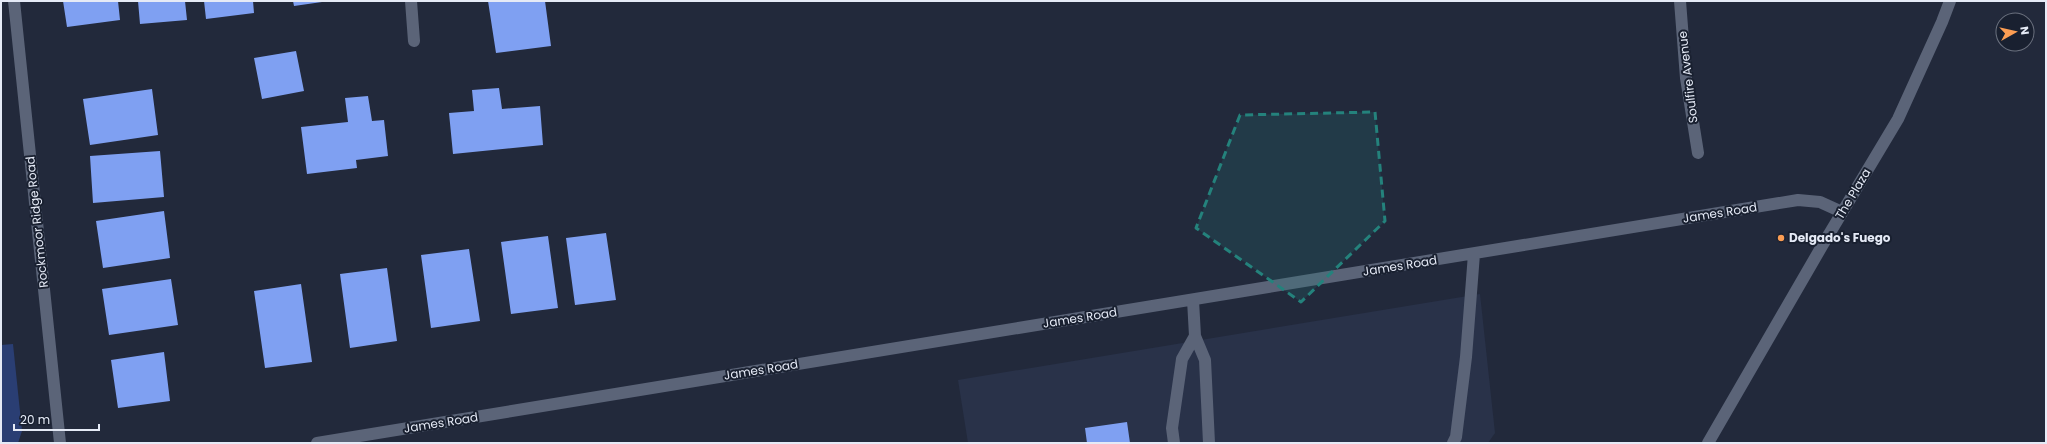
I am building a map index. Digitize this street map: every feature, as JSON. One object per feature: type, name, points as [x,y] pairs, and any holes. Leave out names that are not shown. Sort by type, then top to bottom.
[{"type":"street","name":"Rockmoor Ridge Road","points":[[14,1],[60,443]]},
{"type":"street","points":[[411,1],[414,41]]},
{"type":"street","name":"Soulfire Avenue","points":[[1680,1],[1686,78],[1698,153]]},
{"type":"street","name":"The Plaza","points":[[1708,443],[1842,212],[1898,119],[1950,1]]},
{"type":"street","name":"James Road","points":[[317,443],[1798,200],[1820,202],[1842,212]]},
{"type":"street","points":[[1453,443],[1456,437],[1466,357],[1474,254]]},
{"type":"street","points":[[1193,300],[1195,336],[1205,360],[1209,443]]},
{"type":"street","points":[[1174,443],[1172,428],[1182,360],[1195,336]]},
{"type":"highlighted area","points":[[1375,112],[1385,221],[1301,302],[1196,228],[1240,115]]},
{"type":"shaded area","points":[[1480,294],[1495,433],[1488,443],[968,443],[958,380]]},
{"type":"shaded area","points":[[13,344],[22,431],[18,443],[1,443],[1,345]]},
{"type":"building","points":[[63,1],[118,1],[120,20],[67,27]]},
{"type":"building","points":[[138,1],[185,1],[187,20],[140,24]]},
{"type":"building","points":[[204,1],[253,1],[254,13],[206,19]]},
{"type":"building","points":[[293,1],[322,1],[322,2],[294,6]]},
{"type":"building","points":[[488,1],[545,1],[551,46],[496,53]]},
{"type":"building","points":[[296,51],[304,91],[262,99],[254,58]]},
{"type":"building","points":[[499,88],[502,109],[540,106],[543,145],[453,154],[449,113],[474,111],[472,90]]},
{"type":"building","points":[[152,89],[158,135],[90,145],[83,99]]},
{"type":"building","points":[[368,96],[372,121],[384,120],[388,156],[356,160],[357,168],[307,174],[301,127],[348,122],[345,98]]},
{"type":"building","points":[[160,151],[164,197],[93,203],[90,156]]},
{"type":"building","points":[[164,211],[170,258],[103,268],[96,221]]},
{"type":"building","points":[[606,233],[616,300],[575,305],[566,238]]},
{"type":"building","points":[[548,236],[558,308],[511,314],[501,242]]},
{"type":"building","points":[[469,249],[480,321],[431,328],[421,255]]},
{"type":"building","points":[[387,268],[397,341],[350,348],[340,274]]},
{"type":"building","points":[[171,279],[178,325],[109,335],[102,289]]},
{"type":"building","points":[[301,284],[312,362],[265,368],[254,291]]},
{"type":"building","points":[[164,352],[170,401],[118,408],[111,360]]},
{"type":"building","points":[[1127,422],[1130,443],[1087,443],[1085,428]]},
{"type":"place","name":"Delgado's Fuego","points":[[1781,238]]}]
